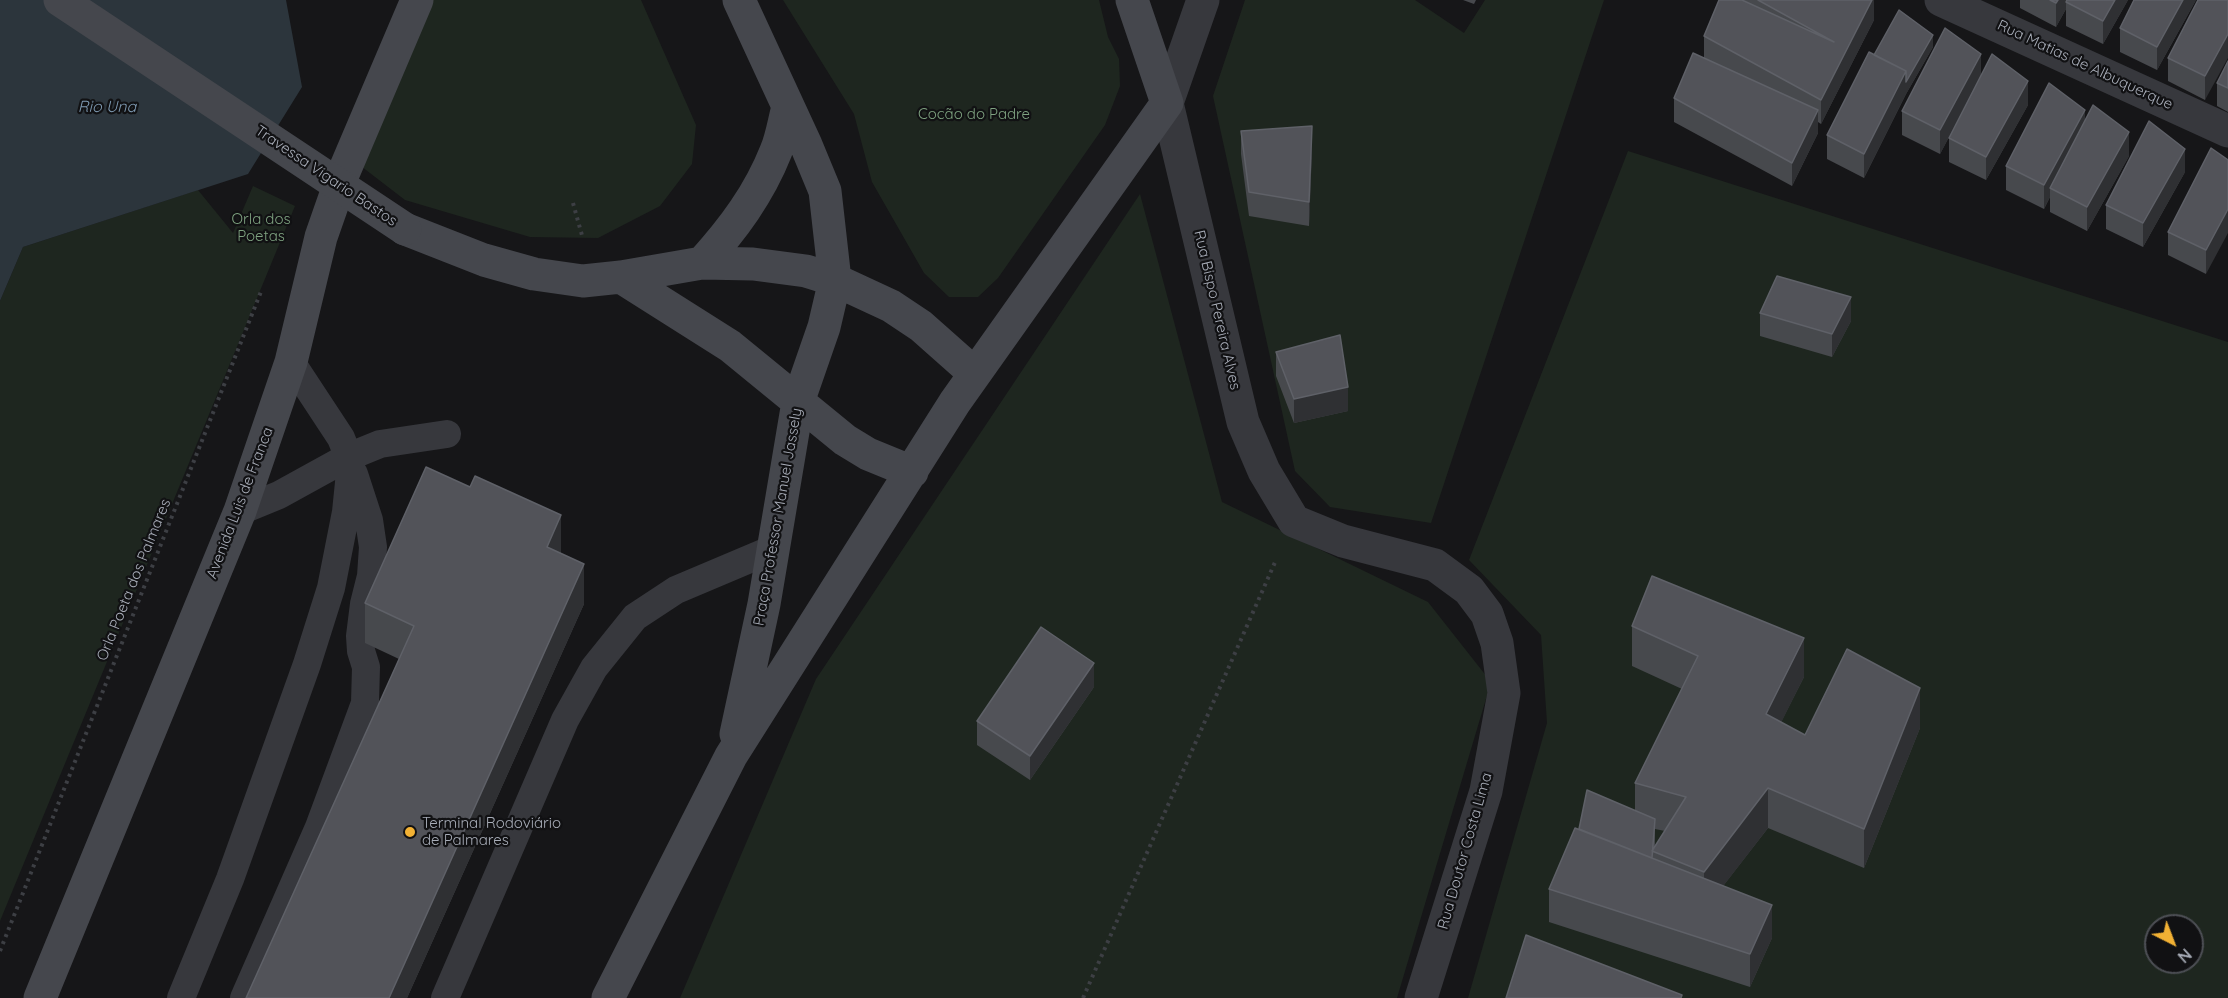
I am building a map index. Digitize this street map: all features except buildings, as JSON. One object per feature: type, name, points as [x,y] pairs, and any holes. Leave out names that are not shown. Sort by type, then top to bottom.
[{"type":"main road","name":"Travessa Vigario Bastos","points":[[60,0],[405,229],[484,260],[534,274],[583,281],[621,277]]},
{"type":"main road","name":"Avenida Luis de Franca","points":[[40,998],[240,511],[291,362],[321,237],[343,174],[417,0]]},
{"type":"main road","points":[[702,263],[724,239],[758,189],[777,150],[788,107],[739,0]]},
{"type":"main road","name":"Rua Bispo Pereira Alves","points":[[1132,0],[1167,103]]},
{"type":"main road","points":[[608,998],[731,756],[974,374],[1167,103]]},
{"type":"main road","name":"Praça Professor Manuel Jassely","points":[[731,756],[764,604],[783,502],[798,402],[824,327],[835,280],[825,191],[788,107]]},
{"type":"main road","points":[[621,277],[702,263],[779,267],[806,271],[835,280],[891,306],[921,326],[974,374]]},
{"type":"main road","points":[[621,277],[730,346],[853,445],[868,454],[912,472]]},
{"type":"street","points":[[1167,103],[1203,0]]},
{"type":"street","name":"Rua Matias de Albuquerque","points":[[1941,0],[2228,131]]},
{"type":"street","name":"Rua Bispo Pereira Alves","points":[[1167,103],[1243,422],[1264,471],[1294,521]]},
{"type":"street","name":"Rua Doutor Costa Lima","points":[[1294,521],[1343,541],[1435,565],[1469,590],[1487,614],[1497,643],[1504,693],[1486,791],[1421,998]]},
{"type":"lane","points":[[244,998],[319,827],[364,704],[366,667],[361,651],[360,636],[374,547],[369,520],[341,438],[291,362]]},
{"type":"lane","points":[[240,511],[279,495],[380,444],[447,434]]},
{"type":"lane","points":[[181,998],[230,879],[307,664],[331,588],[346,512],[349,460]]},
{"type":"lane","points":[[445,998],[565,720],[594,668],[635,617],[676,590],[773,549]]},
{"type":"path","points":[[573,203],[585,249]]},
{"type":"path","name":"Orla Poeta dos Palmares","points":[[0,951],[264,285]]},
{"type":"path","points":[[1083,998],[1294,521]]},
{"type":"green space","points":[[423,0],[641,0],[696,125],[692,164],[660,206],[598,238],[530,237],[405,200],[353,160]]},
{"type":"green space","name":"Cocão do Padre","points":[[783,0],[1099,0],[1108,37],[1119,59],[1120,86],[1105,125],[998,278],[978,297],[949,297],[924,273],[872,182],[854,114]]},
{"type":"green space","points":[[1245,0],[1415,0],[1464,33],[1485,0],[1604,0],[1431,523],[1330,507],[1295,471],[1213,96]]},
{"type":"green space","points":[[1628,151],[2228,342],[2228,998],[1468,998],[1547,723],[1541,635],[1469,560]]},
{"type":"green space","name":"Orla dos Poetas","points":[[253,186],[295,206],[0,921],[0,301],[23,247],[198,190],[233,233]]},
{"type":"green space","points":[[1140,194],[1222,502],[1428,602],[1491,682],[1397,998],[680,998],[816,679]]},
{"type":"water","name":"Rio Una","points":[[0,0],[286,0],[302,87],[248,174],[23,247],[0,301]]},
{"type":"place","name":"Terminal Rodoviário de Palmares","points":[[410,832]]}]
